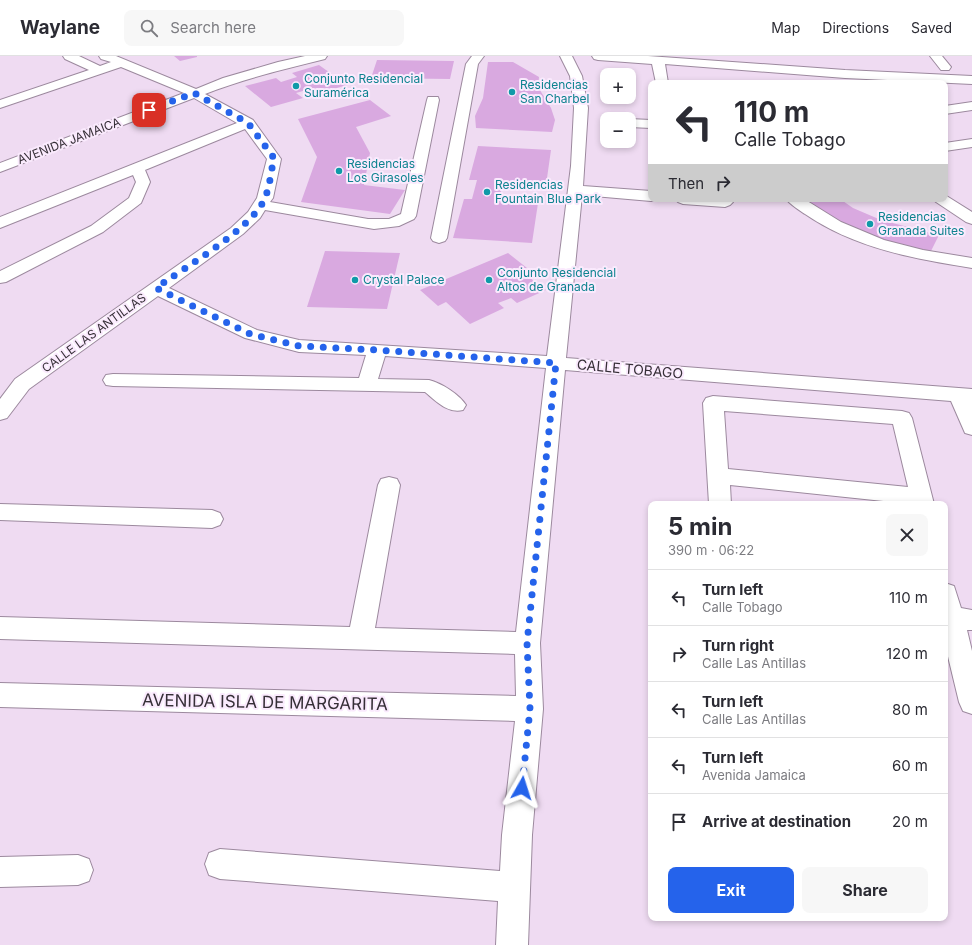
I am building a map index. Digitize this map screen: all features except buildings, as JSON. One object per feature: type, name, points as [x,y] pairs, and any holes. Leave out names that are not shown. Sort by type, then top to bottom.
[{"type":"street","name":"CALLE LAS ANTILLAS","points":[[0,413],[22,384],[237,231],[254,215],[265,198],[274,158],[248,123],[189,90],[121,63],[102,63],[69,56]]},
{"type":"street","name":"AVENIDA JAMAICA","points":[[0,157],[287,56]]},
{"type":"street","name":"AVENIDA JAMAICA","points":[[0,168],[189,90],[321,56]]},
{"type":"street","points":[[439,238],[472,64],[478,56]]},
{"type":"street","points":[[512,945],[517,834],[530,709],[527,643],[556,363],[576,190],[581,108],[576,76],[566,56]]},
{"type":"street","points":[[598,56],[660,72],[784,78],[784,80]]},
{"type":"street","points":[[751,56],[807,59]]},
{"type":"street","points":[[838,61],[846,78]]},
{"type":"street","points":[[0,104],[102,63]]},
{"type":"street","points":[[660,72],[846,78],[931,70],[945,67],[958,67]]},
{"type":"street","points":[[931,70],[972,80]]},
{"type":"street","points":[[260,205],[368,224],[384,225],[397,222],[408,216],[433,100]]},
{"type":"street","points":[[950,109],[972,106]]},
{"type":"street","points":[[0,223],[248,123]]},
{"type":"street","points":[[636,123],[648,124]]},
{"type":"street","points":[[948,146],[972,143]]},
{"type":"street","points":[[0,278],[97,229],[136,200],[143,182],[136,168]]},
{"type":"street","points":[[576,190],[648,196]]},
{"type":"street","points":[[798,202],[825,220],[860,238],[903,251],[972,263]]},
{"type":"street","points":[[946,202],[972,219]]},
{"type":"street","name":"CALLE TOBAGO","points":[[156,288],[250,334],[299,346],[556,363],[966,395]]},
{"type":"street","points":[[367,385],[377,350]]},
{"type":"street","points":[[113,380],[429,386],[456,405]]},
{"type":"street","points":[[966,395],[972,428]]},
{"type":"street","points":[[718,476],[922,500],[902,418],[713,403],[718,476],[720,501]]},
{"type":"street","points":[[360,639],[389,485]]},
{"type":"street","points":[[0,512],[212,519]]},
{"type":"street","points":[[948,597],[962,618],[972,702]]},
{"type":"street","points":[[0,628],[527,643]]},
{"type":"street","name":"AVENIDA ISLA DE MARGARITA","points":[[0,695],[530,709]]},
{"type":"street","points":[[220,864],[515,887]]},
{"type":"street","points":[[0,872],[78,870]]},
{"type":"place","name":"Conjunto Residencial Suramérica","points":[[296,86]]},
{"type":"place","name":"Residencias San Charbel","points":[[512,92]]},
{"type":"place","name":"Residencias Los Girasoles","points":[[339,171]]},
{"type":"place","name":"Residencias Fountain Blue Park","points":[[487,192]]},
{"type":"place","name":"Residencias Granada Suites","points":[[870,224]]},
{"type":"place","name":"Crystal Palace","points":[[355,280]]},
{"type":"place","name":"Conjunto Residencial Altos de Granada","points":[[489,280]]},
{"type":"route","points":[[149,110],[194,93],[248,123],[274,158],[265,198],[254,215],[237,231],[156,288],[250,334],[299,346],[556,363],[527,643],[530,709],[522,788]]}]
